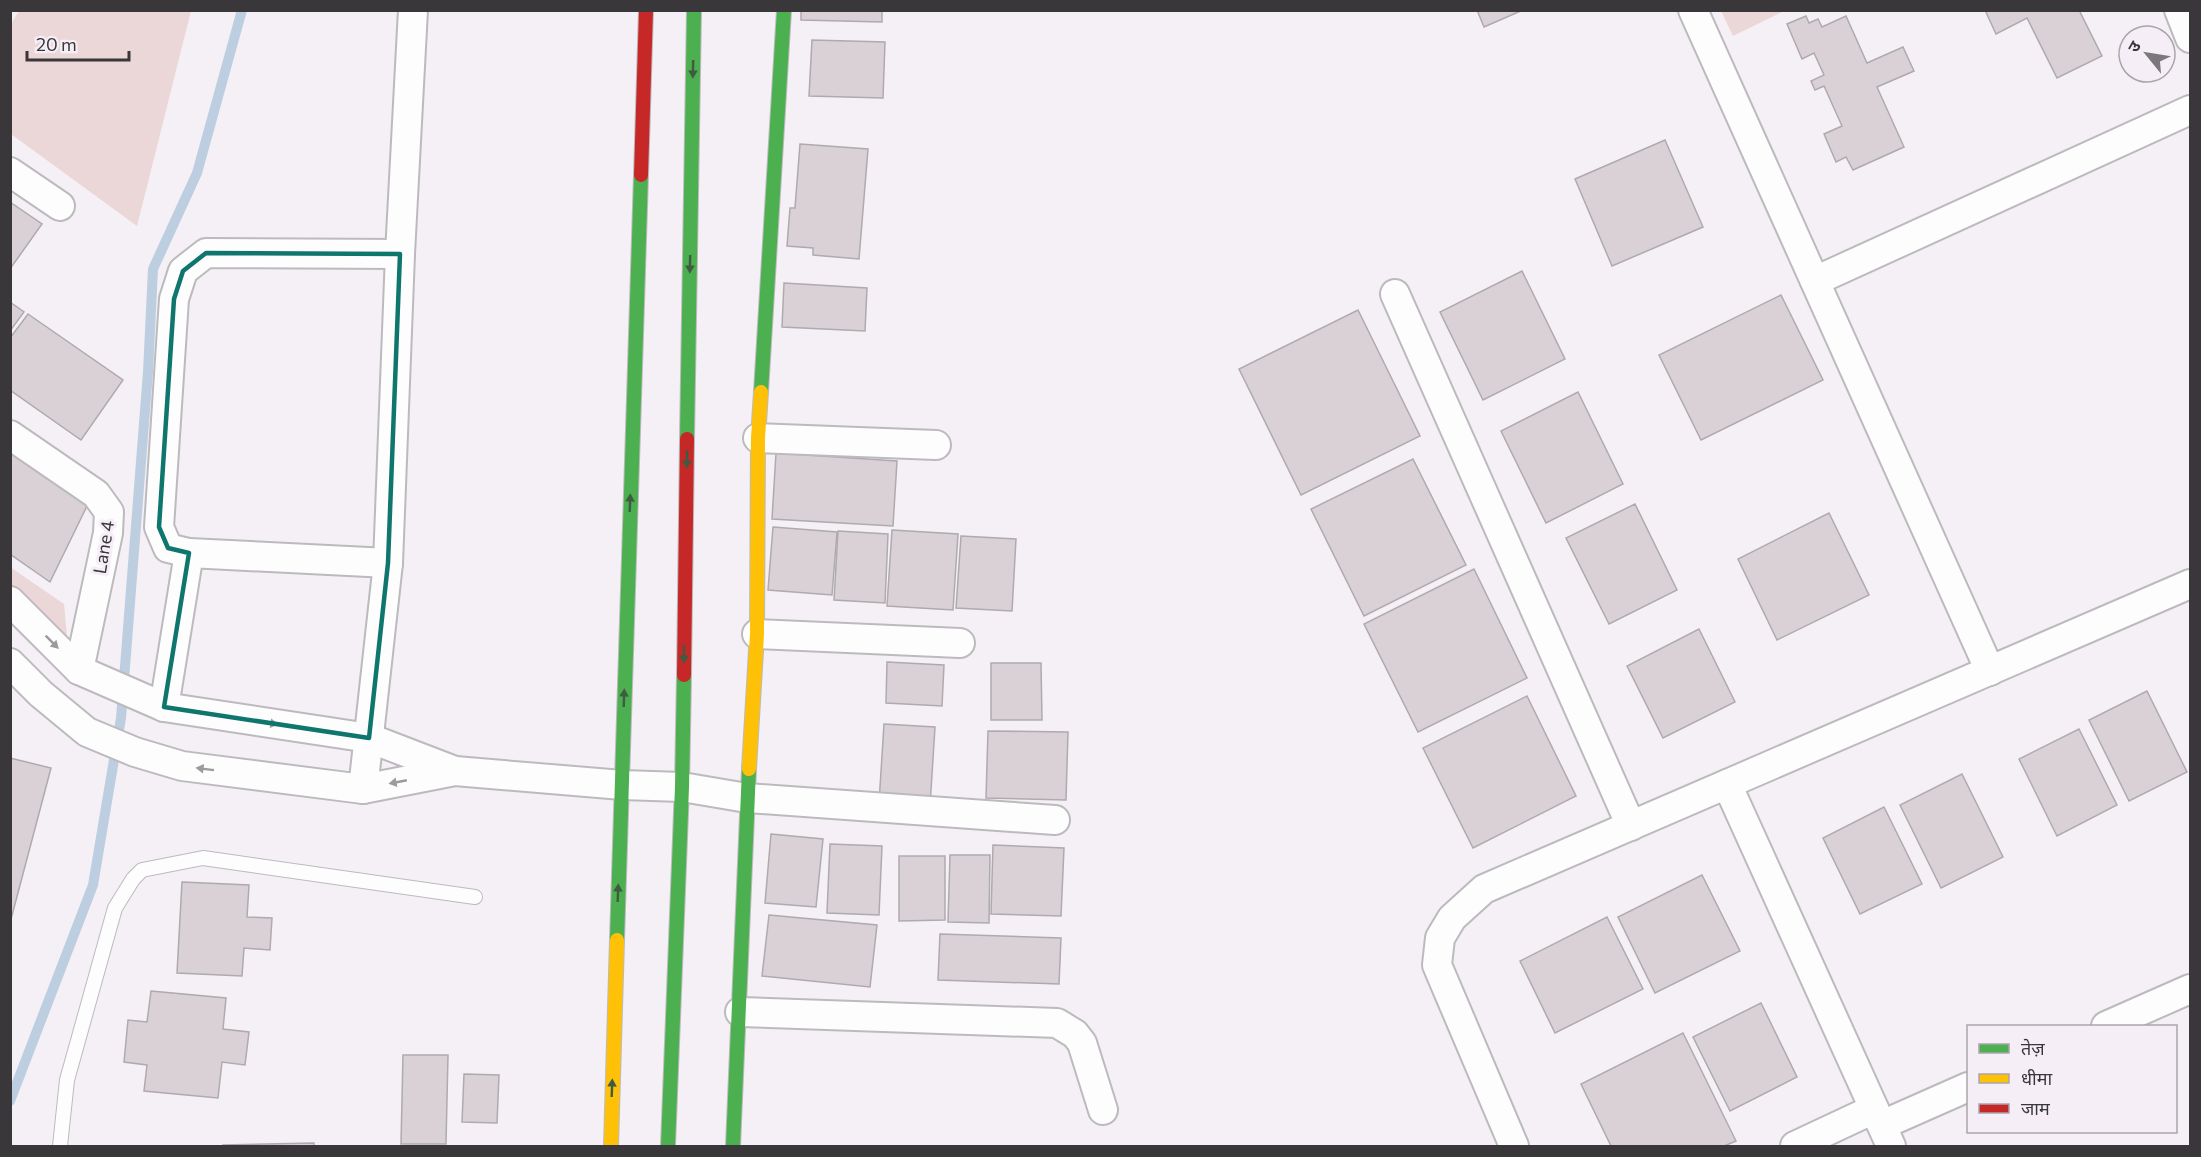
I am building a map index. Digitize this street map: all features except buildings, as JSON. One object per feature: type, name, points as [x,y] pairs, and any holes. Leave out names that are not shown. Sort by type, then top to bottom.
[{"type":"main road","points":[[611,1146],[646,10]]},
{"type":"main road","points":[[668,1146],[682,787],[694,10]]},
{"type":"main road","points":[[733,1146],[747,798],[757,634],[758,438],[784,10]]},
{"type":"street","points":[[363,789],[388,563],[400,254],[413,10]]},
{"type":"street","points":[[1693,10],[1990,671]]},
{"type":"street","points":[[2178,10],[2190,38]]},
{"type":"street","points":[[1815,281],[2190,110]]},
{"type":"street","points":[[10,172],[60,206]]},
{"type":"street","points":[[388,563],[189,553],[168,548],[159,527],[174,299],[183,271],[206,253],[400,254]]},
{"type":"street","points":[[1395,294],[1631,826]]},
{"type":"street","name":"Lane 4","points":[[10,435],[96,494],[109,512],[91,676]]},
{"type":"street","points":[[758,438],[936,445]]},
{"type":"street","points":[[157,705],[189,553]]},
{"type":"street","points":[[1514,1146],[1437,965],[1440,938],[1452,918],[1484,889],[2190,584]]},
{"type":"street","points":[[10,601],[91,676],[157,705],[369,738],[456,771]]},
{"type":"street","points":[[757,634],[960,643]]},
{"type":"street","points":[[10,663],[41,694],[87,732],[135,753],[182,766],[363,789],[456,771],[622,785],[682,787],[747,798],[1055,820]]},
{"type":"street","points":[[1727,784],[1882,1127]]},
{"type":"street","points":[[2108,1025],[2190,989]]},
{"type":"street","points":[[740,1012],[1057,1023],[1075,1034],[1082,1043],[1102,1110]]},
{"type":"street","points":[[1795,1146],[1882,1127],[1967,1087]]},
{"type":"lane","points":[[60,1146],[67,1080],[116,908],[133,879],[142,870],[203,858],[475,897]]},
{"type":"highlighted area","points":[[206,253],[400,254],[388,563],[369,738],[164,707],[189,553],[168,548],[159,527],[174,299],[183,271]]},
{"type":"shaded area","points":[[19,11],[191,11],[137,226],[11,134],[11,24]]},
{"type":"shaded area","points":[[1721,11],[1784,11],[1733,36]]},
{"type":"shaded area","points":[[10,567],[64,604],[68,646],[11,606]]},
{"type":"waterway","points":[[10,1101],[93,885],[121,718],[148,372],[153,269],[197,173],[242,10]]},
{"type":"traffic: fast","points":[[687,439],[694,10]]},
{"type":"traffic: fast","points":[[761,392],[784,10]]},
{"type":"traffic: fast","points":[[617,940],[641,175]]},
{"type":"traffic: fast","points":[[668,1146],[682,787],[684,675]]},
{"type":"traffic: fast","points":[[733,1146],[749,769]]},
{"type":"traffic: slow","points":[[749,769],[757,634],[758,438],[761,392]]},
{"type":"traffic: slow","points":[[611,1146],[617,940]]},
{"type":"traffic: jam","points":[[641,175],[646,10]]},
{"type":"traffic: jam","points":[[684,675],[687,439]]}]
